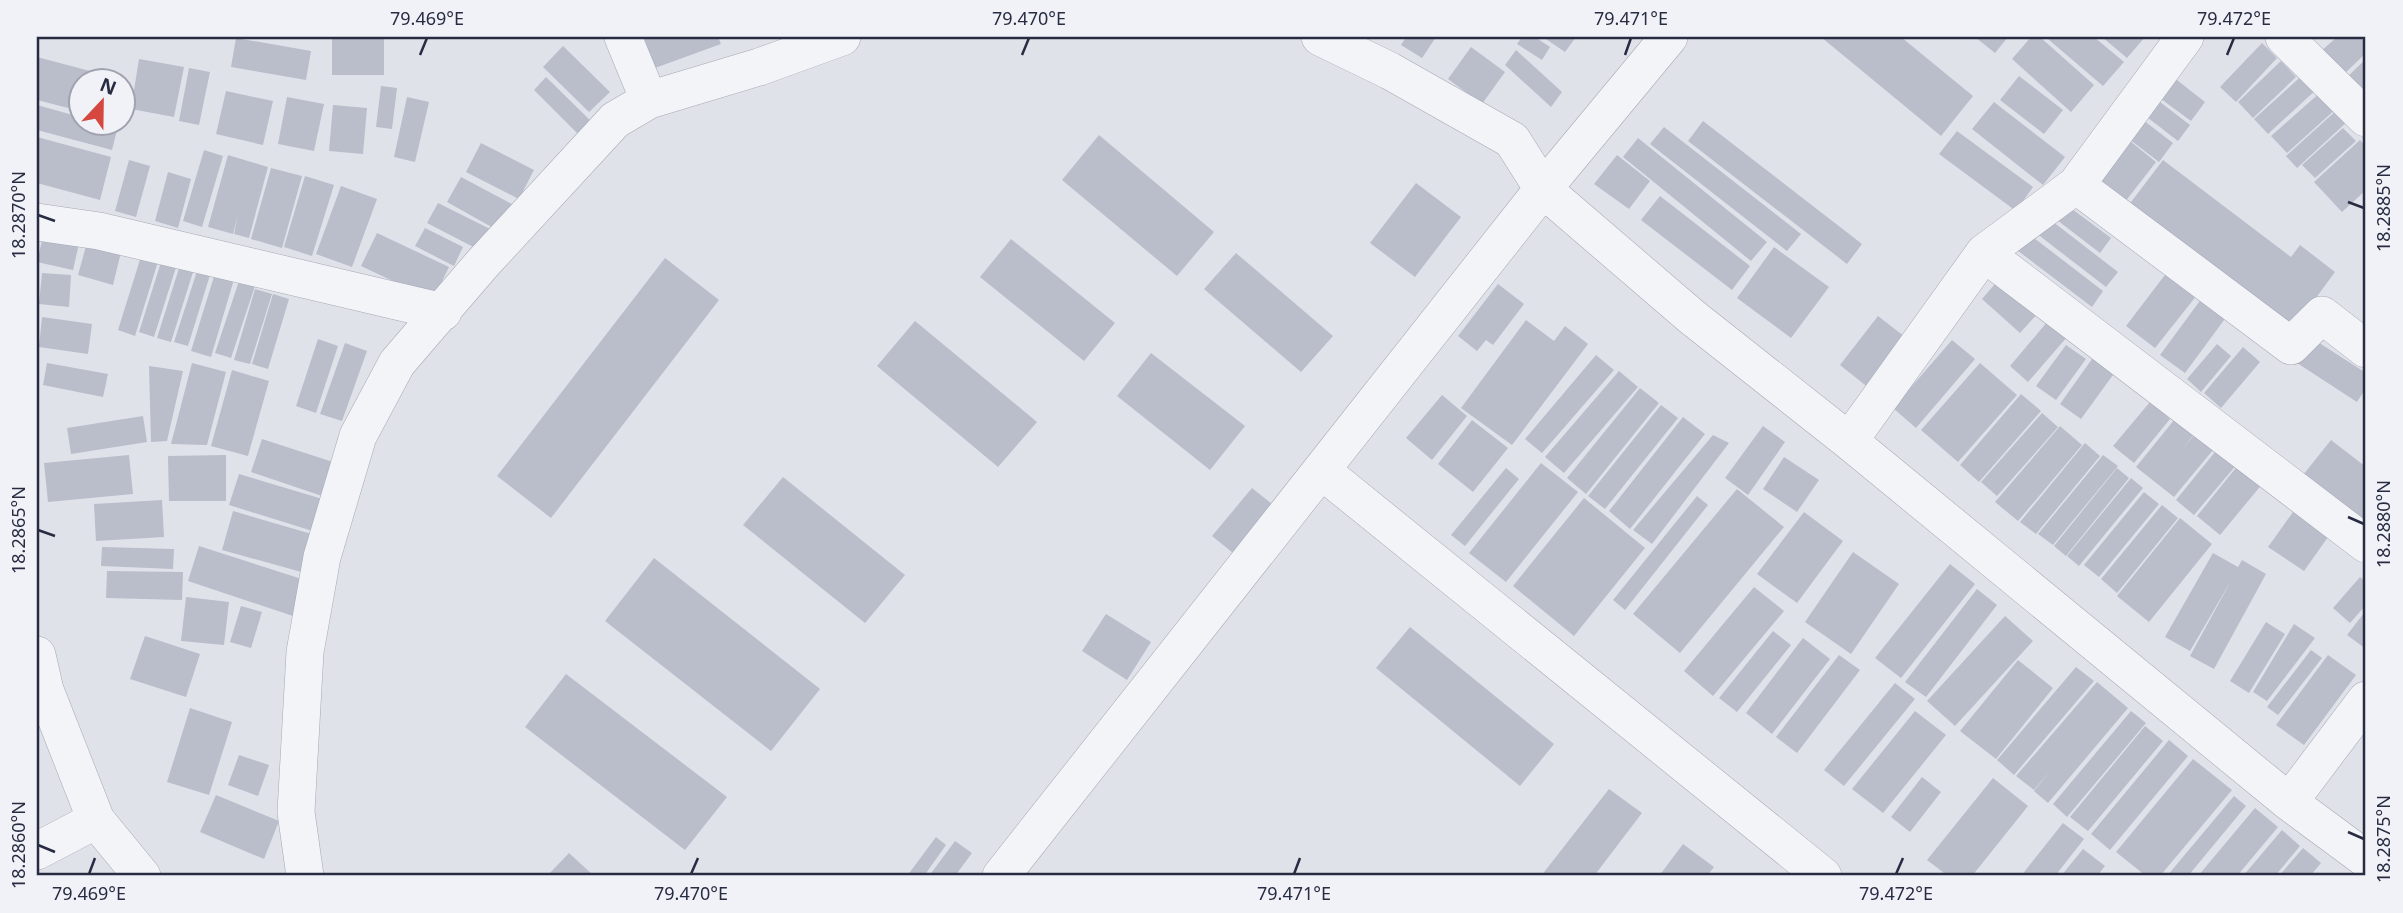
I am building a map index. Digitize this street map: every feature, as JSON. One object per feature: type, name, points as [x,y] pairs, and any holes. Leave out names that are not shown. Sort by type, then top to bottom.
[{"type":"street","points":[[623,37],[649,100]]},
{"type":"street","points":[[305,876],[297,799],[305,652],[322,557],[358,436],[397,363],[615,120],[649,100],[754,52],[842,37]]},
{"type":"street","points":[[1320,37],[1390,71],[1512,140],[1544,189],[1692,317],[1849,441],[2289,802],[2366,859]]},
{"type":"street","points":[[1001,876],[1544,189],[1669,37]]},
{"type":"street","points":[[1849,441],[1984,253],[2076,185],[2185,37]]},
{"type":"street","points":[[2284,37],[2366,118]]},
{"type":"street","points":[[2076,185],[2291,346],[2322,315],[2366,349]]},
{"type":"street","points":[[37,222],[99,231],[443,312]]},
{"type":"street","points":[[1984,253],[2366,544]]},
{"type":"street","points":[[1322,471],[1823,876]]},
{"type":"street","points":[[37,655],[45,690],[96,820],[142,876]]},
{"type":"street","points":[[2289,802],[2366,700]]},
{"type":"street","points":[[37,851],[96,820]]},
{"type":"building","points":[[332,37],[384,37],[384,75],[332,75]]},
{"type":"building","points":[[643,37],[718,37],[721,44],[655,68]]},
{"type":"building","points":[[1406,37],[1436,37],[1422,58],[1401,45]]},
{"type":"building","points":[[1522,37],[1535,37],[1550,47],[1542,60],[1517,44]]},
{"type":"building","points":[[1543,37],[1576,37],[1565,52]]},
{"type":"building","points":[[1821,37],[1901,37],[1973,96],[1941,136]]},
{"type":"building","points":[[1975,37],[2008,37],[1995,53]]},
{"type":"building","points":[[2031,37],[2040,37],[2094,85],[2071,112],[2012,59]]},
{"type":"building","points":[[2094,37],[2124,62],[2103,86],[2048,39]]},
{"type":"building","points":[[2102,37],[2145,37],[2127,58]]},
{"type":"building","points":[[2337,37],[2360,37],[2366,44],[2366,53],[2342,76],[2320,52]]},
{"type":"building","points":[[236,38],[311,51],[306,80],[231,67]]},
{"type":"building","points":[[2262,43],[2277,58],[2236,102],[2220,87]]},
{"type":"building","points":[[563,46],[610,92],[589,112],[543,67]]},
{"type":"building","points":[[1471,47],[1505,72],[1482,104],[1448,79]]},
{"type":"building","points":[[1516,50],[1562,92],[1551,107],[1505,65]]},
{"type":"building","points":[[37,57],[71,66],[66,66],[66,107],[37,100]]},
{"type":"building","points":[[139,59],[184,67],[174,117],[136,110]]},
{"type":"building","points":[[2366,59],[2366,97],[2347,77]]},
{"type":"building","points":[[2281,61],[2296,77],[2253,118],[2238,102]]},
{"type":"building","points":[[189,68],[210,72],[199,125],[179,121]]},
{"type":"building","points":[[2306,72],[2319,87],[2268,134],[2254,119]]},
{"type":"building","points":[[2168,73],[2205,102],[2191,121],[2153,93]]},
{"type":"building","points":[[2019,76],[2063,110],[2044,134],[2000,100]]},
{"type":"building","points":[[546,77],[599,129],[586,142],[534,90]]},
{"type":"building","points":[[381,86],[397,88],[392,129],[376,127]]},
{"type":"building","points":[[226,91],[273,101],[263,145],[216,134]]},
{"type":"building","points":[[2322,91],[2337,108],[2287,153],[2271,136]]},
{"type":"building","points":[[2151,95],[2190,125],[2178,141],[2139,111]]},
{"type":"building","points":[[287,97],[324,104],[314,151],[278,144]]},
{"type":"building","points":[[407,97],[429,102],[415,162],[394,157]]},
{"type":"building","points":[[1994,102],[2065,157],[2043,185],[1972,129]]},
{"type":"building","points":[[37,105],[66,113],[66,136],[116,136],[112,150],[37,130]]},
{"type":"building","points":[[333,105],[367,108],[363,154],[329,151]]},
{"type":"building","points":[[2338,109],[2349,120],[2297,168],[2286,156]]},
{"type":"building","points":[[2143,120],[2173,143],[2159,162],[2129,139]]},
{"type":"building","points":[[1703,121],[1862,244],[1847,264],[1688,141]]},
{"type":"building","points":[[1664,127],[1801,234],[1787,251],[1650,144]]},
{"type":"building","points":[[2343,128],[2356,141],[2315,178],[2302,165]]},
{"type":"building","points":[[1957,131],[2033,187],[2016,211],[1939,154]]},
{"type":"building","points":[[2120,133],[2156,162],[2121,207],[2084,180]]},
{"type":"building","points":[[1099,135],[1214,232],[1177,276],[1062,180]]},
{"type":"building","points":[[37,137],[111,157],[100,200],[37,183]]},
{"type":"building","points":[[1638,138],[1767,242],[1751,261],[1623,157]]},
{"type":"building","points":[[2360,140],[2366,147],[2366,190],[2342,212],[2314,182]]},
{"type":"building","points":[[481,143],[534,170],[519,199],[466,172]]},
{"type":"building","points":[[204,150],[223,156],[202,227],[183,221]]},
{"type":"building","points":[[228,155],[268,167],[249,238],[234,234],[238,214],[233,234],[208,227]]},
{"type":"building","points":[[1617,155],[1650,181],[1629,209],[1594,184]]},
{"type":"building","points":[[129,160],[150,166],[136,217],[115,211]]},
{"type":"building","points":[[2163,160],[2291,257],[2300,245],[2335,272],[2290,333],[2125,210]]},
{"type":"building","points":[[271,168],[302,176],[282,248],[251,239]]},
{"type":"building","points":[[168,172],[191,179],[178,228],[155,221]]},
{"type":"building","points":[[305,176],[334,185],[312,256],[284,247]]},
{"type":"building","points":[[461,177],[512,204],[497,230],[447,202]]},
{"type":"building","points":[[1416,183],[1461,217],[1415,277],[1370,243]]},
{"type":"building","points":[[341,186],[377,199],[352,267],[316,254]]},
{"type":"building","points":[[1660,196],[1750,266],[1732,290],[1641,220]]},
{"type":"building","points":[[438,203],[494,231],[483,252],[427,223]]},
{"type":"building","points":[[2068,206],[2111,238],[2100,253],[2057,220]]},
{"type":"building","points":[[2048,218],[2118,272],[2106,287],[2036,233]]},
{"type":"building","points":[[45,228],[81,235],[73,270],[37,262]]},
{"type":"building","points":[[425,228],[463,247],[454,266],[415,246]]},
{"type":"building","points":[[2025,231],[2103,291],[2092,307],[2013,247]]},
{"type":"building","points":[[377,233],[449,267],[433,300],[361,266]]},
{"type":"building","points":[[88,239],[122,248],[113,285],[78,275]]},
{"type":"building","points":[[1011,239],[1115,323],[1084,361],[980,277]]},
{"type":"building","points":[[1774,247],[1829,287],[1791,338],[1737,298]]},
{"type":"building","points":[[143,250],[160,255],[135,336],[118,330]]},
{"type":"building","points":[[1236,253],[1333,336],[1301,372],[1204,289]]},
{"type":"building","points":[[665,258],[719,300],[551,518],[497,476]]},
{"type":"building","points":[[162,259],[177,264],[154,337],[139,332]]},
{"type":"building","points":[[180,265],[194,269],[171,342],[157,338]]},
{"type":"building","points":[[2171,267],[2201,290],[2155,348],[2126,326]]},
{"type":"building","points":[[216,270],[235,276],[211,357],[191,351]]},
{"type":"building","points":[[197,271],[210,275],[188,346],[174,342]]},
{"type":"building","points":[[42,273],[71,275],[69,307],[39,304]]},
{"type":"building","points":[[2001,277],[2040,311],[2020,333],[1982,299]]},
{"type":"building","points":[[239,281],[255,286],[231,358],[215,353]]},
{"type":"building","points":[[1498,284],[1524,304],[1493,345],[1486,340],[1477,351],[1458,336]]},
{"type":"building","points":[[255,289],[272,294],[250,364],[234,360]]},
{"type":"building","points":[[273,294],[289,299],[268,369],[252,364]]},
{"type":"building","points":[[2202,298],[2227,316],[2185,373],[2160,355]]},
{"type":"building","points":[[1878,316],[1909,340],[1870,389],[1840,365]]},
{"type":"building","points":[[42,317],[92,324],[88,354],[39,347]]},
{"type":"building","points":[[1526,320],[1554,341],[1565,326],[1588,344],[1512,445],[1461,408]]},
{"type":"building","points":[[915,321],[1037,422],[998,467],[877,366]]},
{"type":"building","points":[[2048,321],[2067,337],[2028,382],[2010,366]]},
{"type":"building","points":[[2310,337],[2366,373],[2366,388],[2357,402],[2294,361]]},
{"type":"building","points":[[318,339],[338,346],[316,413],[296,406]]},
{"type":"building","points":[[1952,340],[1975,359],[1916,428],[1893,408]]},
{"type":"building","points":[[345,343],[367,351],[342,421],[320,414]]},
{"type":"building","points":[[2217,344],[2231,356],[2201,392],[2187,379]]},
{"type":"building","points":[[2066,345],[2086,359],[2056,400],[2036,386]]},
{"type":"building","points":[[2243,347],[2260,362],[2221,408],[2204,393]]},
{"type":"building","points":[[2097,352],[2118,368],[2081,419],[2060,404]]},
{"type":"building","points":[[1151,353],[1245,426],[1210,470],[1117,396]]},
{"type":"building","points":[[1596,355],[1614,370],[1542,453],[1525,439]]},
{"type":"building","points":[[47,363],[108,374],[103,397],[43,385]]},
{"type":"building","points":[[192,363],[226,372],[207,445],[171,444]]},
{"type":"building","points":[[1980,363],[2017,395],[1958,462],[1921,430]]},
{"type":"building","points":[[149,366],[183,371],[167,441],[151,442]]},
{"type":"building","points":[[232,370],[269,381],[248,456],[211,446]]},
{"type":"building","points":[[1619,371],[1638,387],[1564,473],[1545,457]]},
{"type":"building","points":[[1640,388],[1659,403],[1586,494],[1567,478]]},
{"type":"building","points":[[2021,394],[2041,411],[1979,482],[1960,465]]},
{"type":"building","points":[[1442,395],[1467,416],[1432,460],[1406,438]]},
{"type":"building","points":[[2150,402],[2170,419],[2134,463],[2113,446]]},
{"type":"building","points":[[1661,405],[1678,418],[1605,509],[1588,496]]},
{"type":"building","points":[[2042,413],[2058,427],[1997,496],[1981,482]]},
{"type":"building","points":[[2179,414],[2198,429],[2181,451],[2199,429],[2218,444],[2174,497],[2136,467]]},
{"type":"building","points":[[143,416],[147,442],[71,454],[67,428]]},
{"type":"building","points":[[1683,417],[1705,434],[1630,529],[1609,511]]},
{"type":"building","points":[[1472,420],[1508,448],[1473,492],[1438,464]]},
{"type":"building","points":[[1763,426],[1785,442],[1748,495],[1725,478]]},
{"type":"building","points":[[2060,426],[2082,445],[2018,521],[1995,502]]},
{"type":"building","points":[[1713,435],[1729,443],[1652,544],[1633,530]]},
{"type":"building","points":[[262,439],[336,463],[325,497],[251,472]]},
{"type":"building","points":[[2331,440],[2366,467],[2366,532],[2299,480]]},
{"type":"building","points":[[2085,443],[2100,456],[2036,534],[2020,522]]},
{"type":"building","points":[[2219,447],[2238,463],[2194,515],[2176,500]]},
{"type":"building","points":[[129,455],[133,494],[48,502],[44,463]]},
{"type":"building","points":[[226,455],[226,501],[169,501],[168,456]]},
{"type":"building","points":[[2103,455],[2118,466],[2053,545],[2038,534]]},
{"type":"building","points":[[1784,457],[1819,480],[1797,512],[1763,489]]},
{"type":"building","points":[[1541,463],[1578,492],[1506,582],[1469,553]]},
{"type":"building","points":[[2239,464],[2263,483],[2220,535],[2197,516]]},
{"type":"building","points":[[1506,468],[1519,479],[1465,546],[1451,535]]},
{"type":"building","points":[[2117,468],[2129,478],[2066,556],[2054,546]]},
{"type":"building","points":[[239,474],[329,501],[319,533],[229,505]]},
{"type":"building","points":[[783,477],[905,575],[865,623],[743,525]]},
{"type":"building","points":[[2131,478],[2143,488],[2079,566],[2067,556]]},
{"type":"building","points":[[1252,488],[1277,508],[1238,557],[1212,536]]},
{"type":"building","points":[[1737,489],[1784,527],[1680,653],[1633,614]]},
{"type":"building","points":[[2144,492],[2159,504],[2099,577],[2084,565]]},
{"type":"building","points":[[1697,496],[1708,505],[1625,610],[1613,600]]},
{"type":"building","points":[[1584,498],[1645,548],[1574,636],[1513,586]]},
{"type":"building","points":[[162,500],[164,537],[96,541],[94,504]]},
{"type":"building","points":[[2162,505],[2178,518],[2117,593],[2101,579]]},
{"type":"building","points":[[233,511],[315,535],[305,573],[222,550]]},
{"type":"building","points":[[1804,512],[1843,541],[1797,603],[1757,574]]},
{"type":"building","points":[[2293,512],[2328,537],[2304,571],[2268,547]]},
{"type":"building","points":[[2180,518],[2212,544],[2149,622],[2117,596]]},
{"type":"building","points":[[199,546],[308,581],[296,617],[188,581]]},
{"type":"building","points":[[102,547],[174,549],[173,569],[101,566]]},
{"type":"building","points":[[1853,552],[1899,584],[1851,654],[1805,622]]},
{"type":"building","points":[[2213,553],[2238,567],[2242,560],[2266,574],[2214,669],[2190,656],[2232,579],[2190,651],[2165,637]]},
{"type":"building","points":[[654,558],[820,689],[771,751],[605,621]]},
{"type":"building","points":[[1950,564],[1975,584],[1901,678],[1875,658]]},
{"type":"building","points":[[107,571],[183,572],[182,600],[106,598]]},
{"type":"building","points":[[2360,577],[2366,582],[2366,605],[2350,623],[2333,608]]},
{"type":"building","points":[[1754,587],[1784,611],[1713,696],[1684,671]]},
{"type":"building","points":[[1977,589],[1997,605],[1926,697],[1905,682]]},
{"type":"building","points":[[186,597],[229,602],[224,645],[181,641]]},
{"type":"building","points":[[241,606],[262,612],[251,648],[230,642]]},
{"type":"building","points":[[2364,613],[2366,615],[2366,649],[2347,635]]},
{"type":"building","points":[[1106,614],[1151,642],[1127,680],[1082,651]]},
{"type":"building","points":[[2005,616],[2033,641],[1955,726],[1927,701]]},
{"type":"building","points":[[2266,622],[2285,634],[2249,693],[2230,681]]},
{"type":"building","points":[[2294,624],[2315,638],[2267,701],[2253,692]]},
{"type":"building","points":[[1410,627],[1554,744],[1520,786],[1376,668]]},
{"type":"building","points":[[1773,631],[1791,645],[1737,712],[1719,698]]},
{"type":"building","points":[[145,636],[200,654],[186,697],[130,679]]},
{"type":"building","points":[[1803,638],[1830,659],[1772,734],[1746,713]]},
{"type":"building","points":[[2311,650],[2322,658],[2278,715],[2267,707]]},
{"type":"building","points":[[1839,655],[1860,670],[1797,753],[1776,737]]},
{"type":"building","points":[[2328,655],[2356,675],[2304,745],[2276,725]]},
{"type":"building","points":[[2018,660],[2053,688],[1996,759],[1960,731]]},
{"type":"building","points":[[2076,667],[2094,681],[2014,775],[1997,760]]},
{"type":"building","points":[[566,674],[727,797],[685,850],[525,727]]},
{"type":"building","points":[[2097,682],[2128,708],[2048,803],[2034,791],[2051,770],[2034,790],[2016,776]]},
{"type":"building","points":[[1895,683],[1915,699],[1844,786],[1824,770]]},
{"type":"building","points":[[190,708],[232,722],[209,795],[167,782]]},
{"type":"building","points":[[1915,711],[1946,735],[1883,813],[1852,789]]},
{"type":"building","points":[[2131,711],[2146,723],[2067,817],[2053,804]]},
{"type":"building","points":[[2145,726],[2163,741],[2088,831],[2070,817]]},
{"type":"building","points":[[2169,740],[2188,756],[2110,850],[2091,834]]},
{"type":"building","points":[[239,755],[269,765],[258,796],[228,785]]},
{"type":"building","points":[[2193,759],[2232,790],[2160,876],[2146,876],[2116,852]]},
{"type":"building","points":[[1922,777],[1941,792],[1910,832],[1891,817]]},
{"type":"building","points":[[1993,778],[2028,806],[1972,876],[1948,876],[1927,860]]},
{"type":"building","points":[[1609,789],[1642,813],[1594,876],[1541,876]]},
{"type":"building","points":[[216,795],[279,821],[264,859],[200,832]]},
{"type":"building","points":[[2234,796],[2246,806],[2188,876],[2167,876]]},
{"type":"building","points":[[2255,808],[2278,827],[2237,876],[2198,876]]},
{"type":"building","points":[[2063,823],[2084,839],[2055,876],[2021,876]]},
{"type":"building","points":[[2282,830],[2300,846],[2275,876],[2243,876]]},
{"type":"building","points":[[936,837],[946,845],[924,876],[907,876]]},
{"type":"building","points":[[955,841],[972,853],[955,876],[929,876]]},
{"type":"building","points":[[1683,844],[1714,867],[1707,876],[1659,876]]},
{"type":"building","points":[[2303,848],[2321,863],[2310,876],[2279,876]]},
{"type":"building","points":[[2083,849],[2105,866],[2097,876],[2061,876]]},
{"type":"building","points":[[569,853],[594,876],[547,876]]}]
